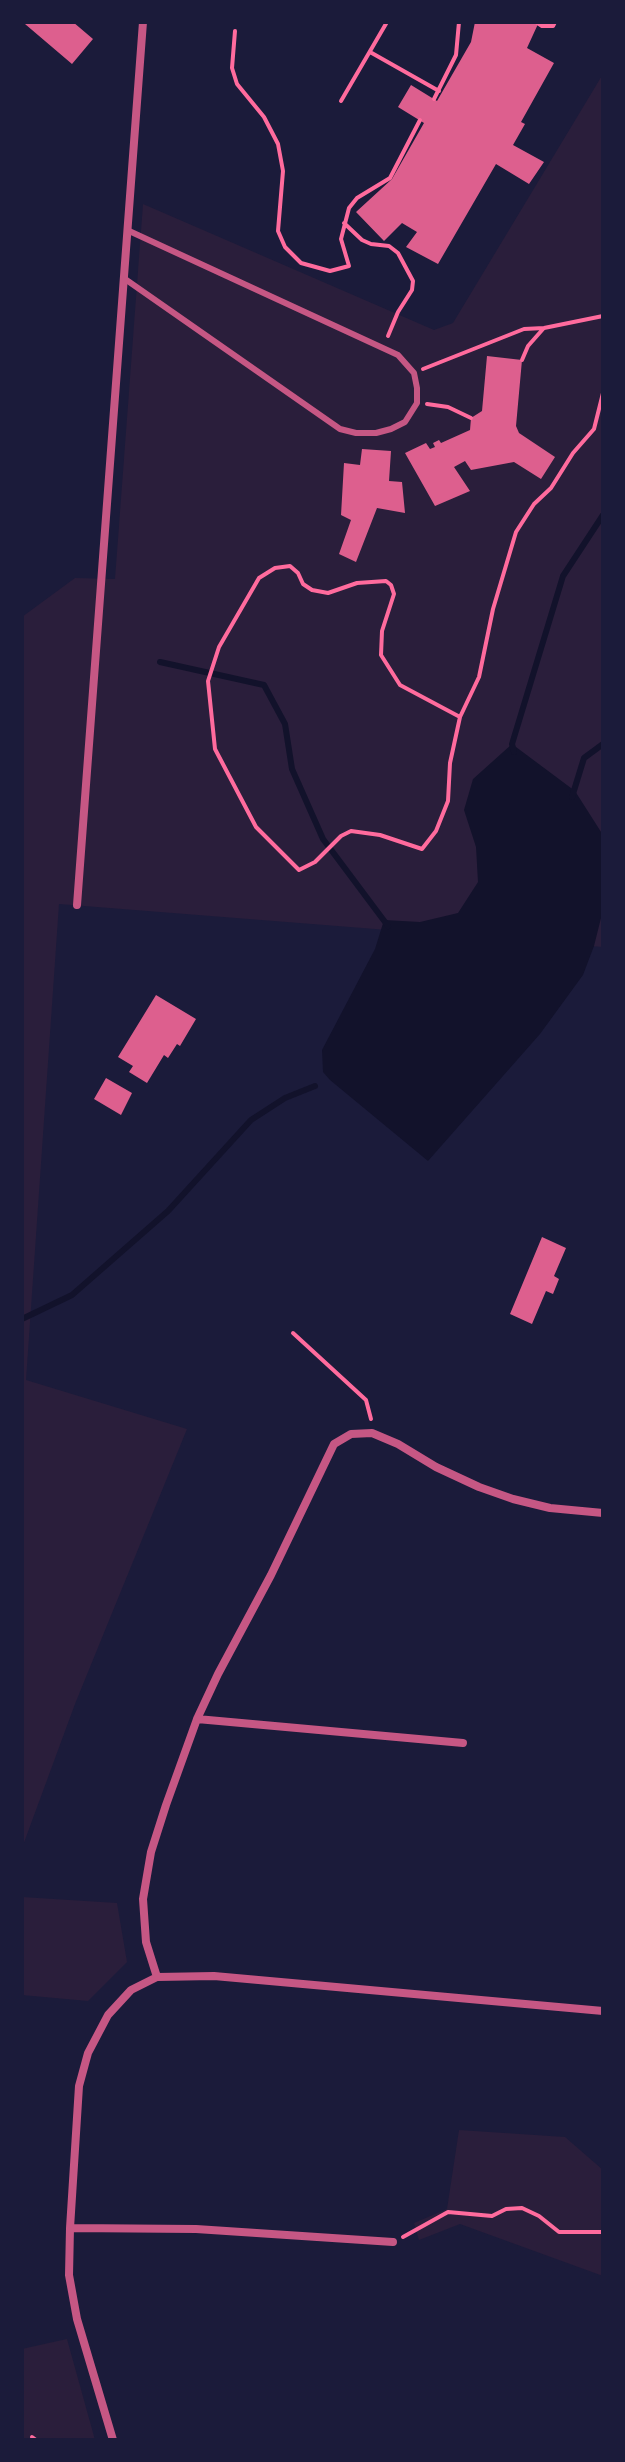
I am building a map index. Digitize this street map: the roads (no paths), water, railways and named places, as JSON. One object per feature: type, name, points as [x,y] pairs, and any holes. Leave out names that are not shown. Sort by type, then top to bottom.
[{"type":"street","points":[[77,905],[143,22]]},
{"type":"street","points":[[157,1977],[146,1942],[143,1899],[151,1852],[197,1719],[308,1502],[334,1444],[351,1434],[372,1433],[398,1444],[436,1467],[513,1499],[550,1508],[603,1513]]},
{"type":"street","points":[[197,1719],[463,1743]]},
{"type":"street","points":[[113,2440],[77,2319],[69,2275],[70,2228],[79,2086],[88,2053],[108,2015],[131,1990],[157,1977],[214,1976],[603,2011]]},
{"type":"street","points":[[70,2228],[196,2229],[393,2242]]},
{"type":"lane","points":[[125,279],[340,429],[376,433],[391,429],[405,422],[417,403],[414,373],[398,355],[127,230]]},
{"type":"waterway","points":[[514,752],[512,744],[563,576],[603,515]]},
{"type":"waterway","points":[[160,662],[264,685],[285,724],[292,769],[323,839],[388,926]]},
{"type":"waterway","points":[[572,797],[584,758],[603,744]]},
{"type":"waterway","points":[[22,1319],[72,1295],[168,1211],[251,1120],[285,1098],[315,1086]]}]
